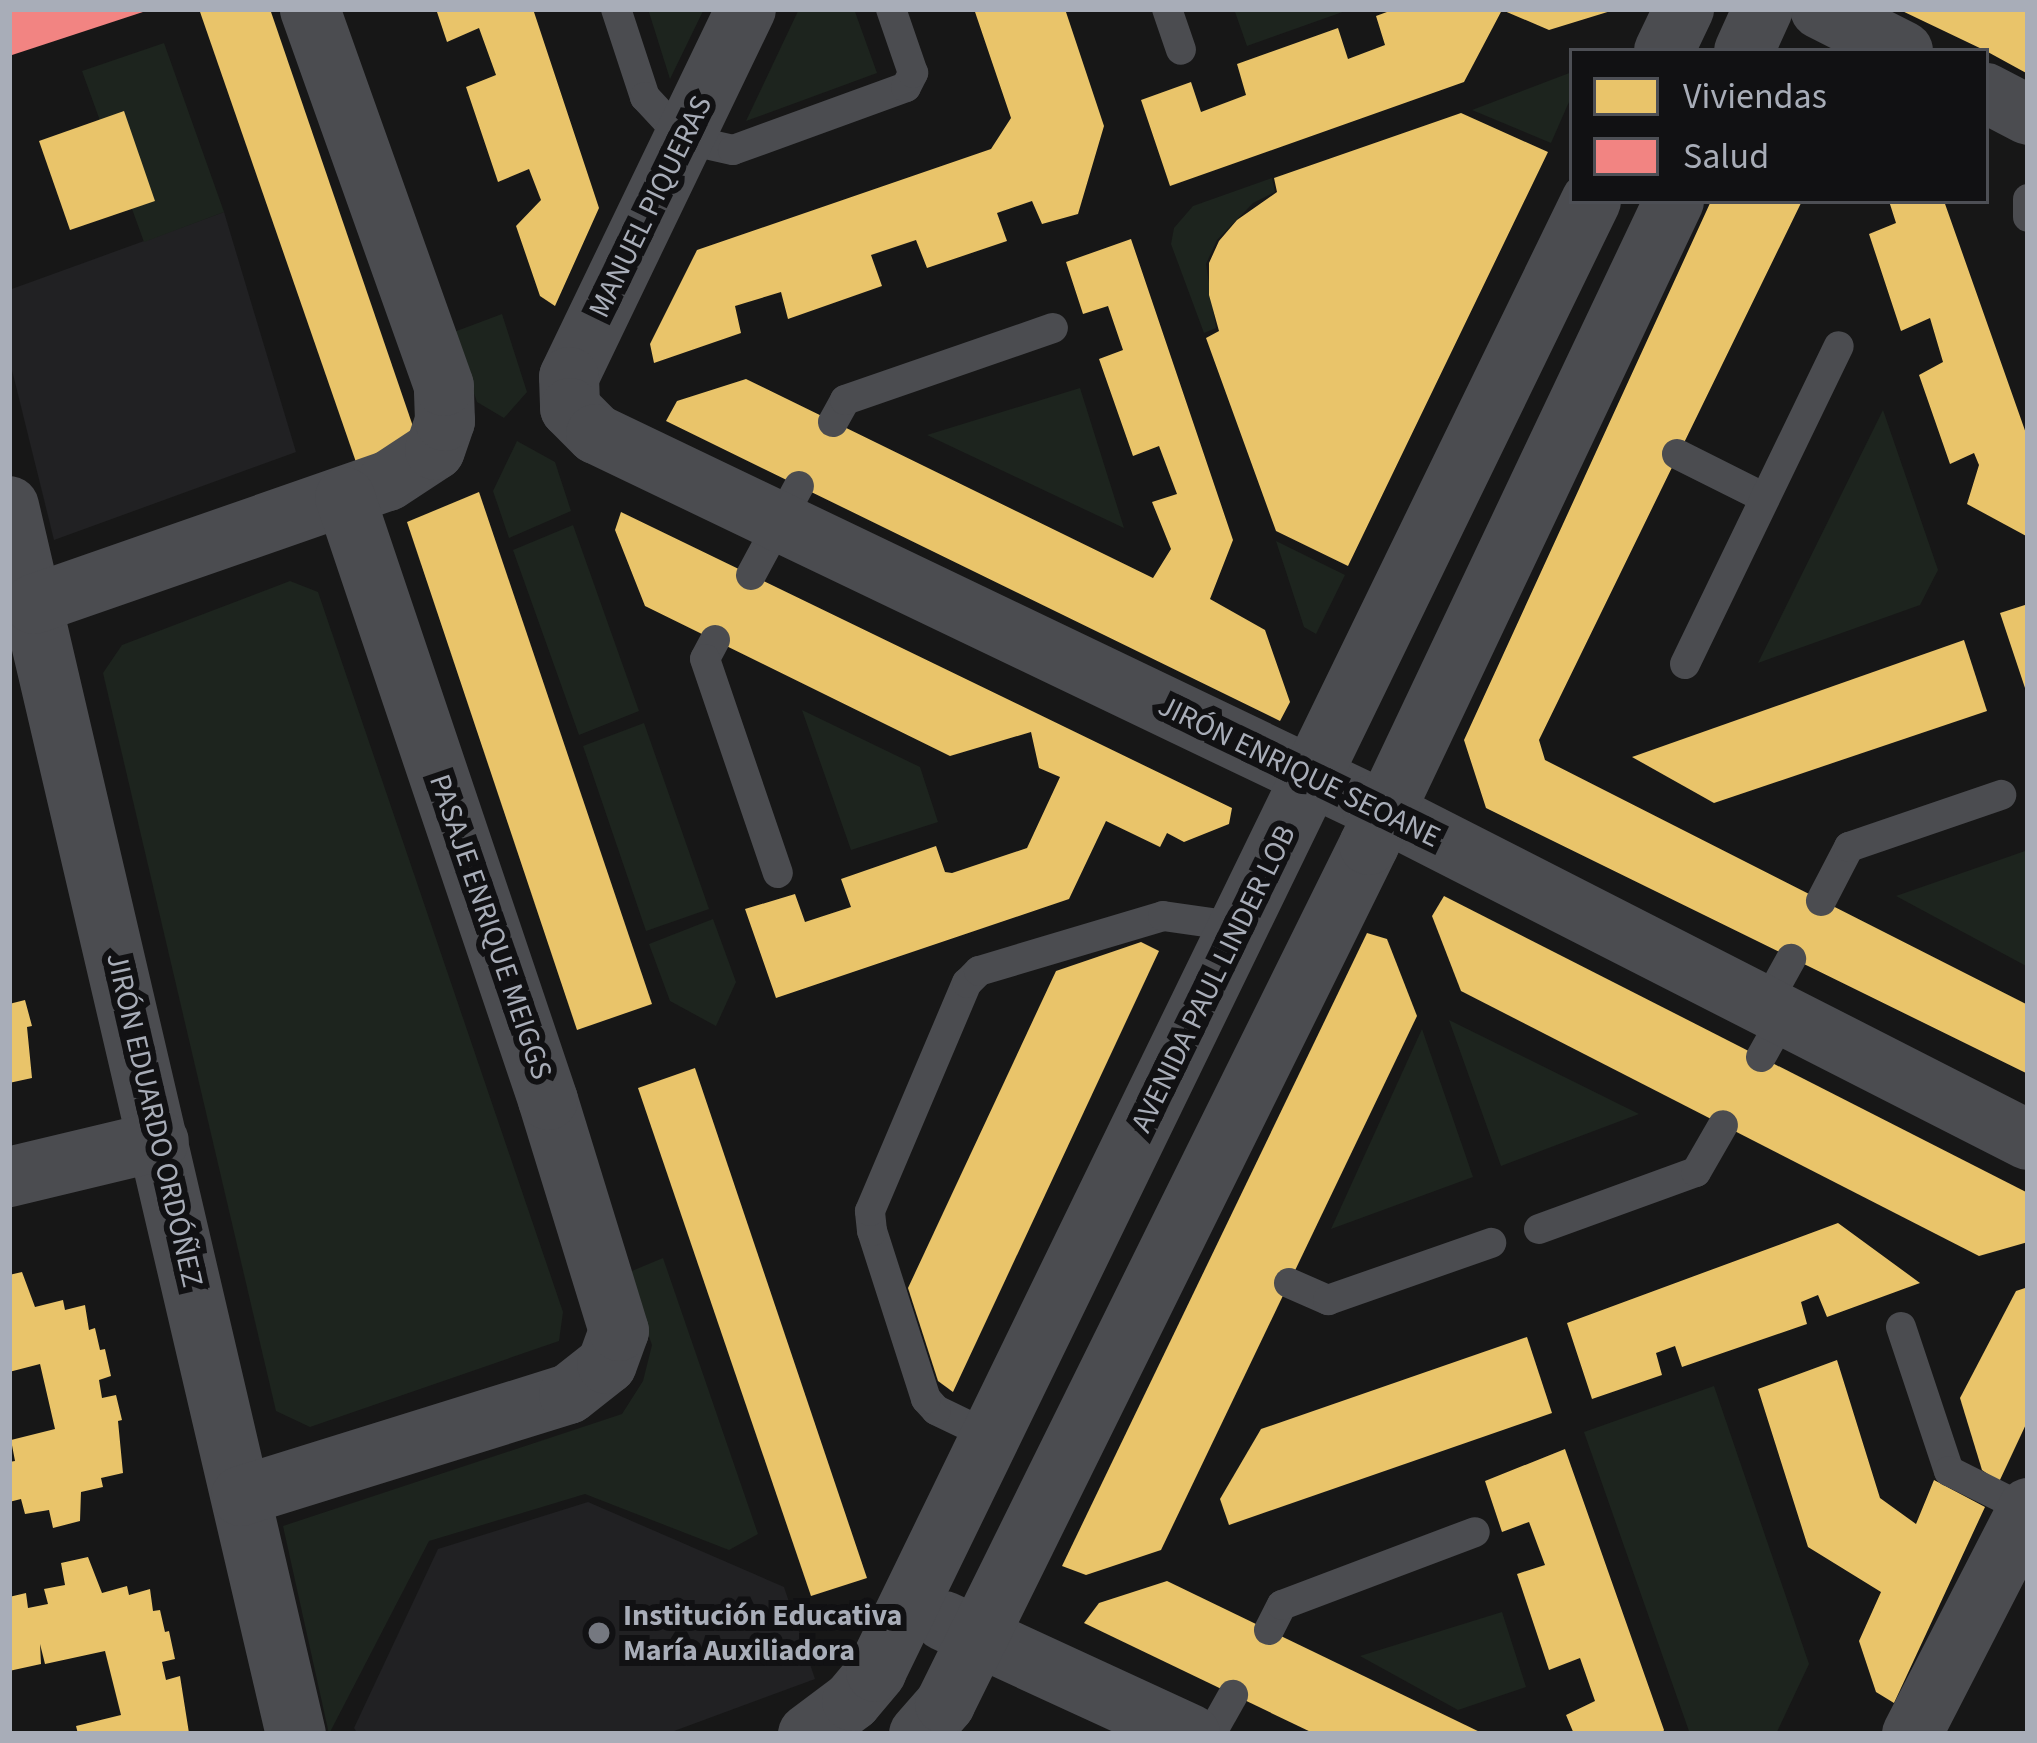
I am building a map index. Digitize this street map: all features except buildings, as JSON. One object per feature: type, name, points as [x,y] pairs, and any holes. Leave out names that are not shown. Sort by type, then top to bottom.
[{"type":"street","points":[[34,604],[388,481],[435,450],[445,422],[444,386],[310,9]]},
{"type":"street","name":"MANUEL PIQUERAS","points":[[571,408],[569,377],[746,9]]},
{"type":"street","points":[[1665,48],[1684,9]]},
{"type":"street","points":[[1745,48],[1763,9]]},
{"type":"street","points":[[1820,9],[1897,48]]},
{"type":"street","points":[[1989,95],[2028,115]]},
{"type":"street","name":"AVENIDA PAUL LINDER LOB","points":[[808,1734],[852,1701],[877,1672],[1590,204]]},
{"type":"street","points":[[919,1734],[945,1704],[1186,1238],[1385,812],[1593,413],[1673,204]]},
{"type":"street","points":[[1509,370],[1593,413]]},
{"type":"street","name":"JIRÓN ENRIQUE SEOANE","points":[[571,408],[596,434],[790,505],[1309,776],[2028,1140]]},
{"type":"street","name":"PASAJE ENRIQUE MEIGGS","points":[[241,1496],[569,1394],[590,1382],[611,1358],[619,1330],[617,1312],[345,497]]},
{"type":"street","name":"JIRÓN EDUARDO ORDÓÑEZ","points":[[9,506],[296,1734]]},
{"type":"street","points":[[9,1177],[159,1141]]},
{"type":"street","points":[[1107,1201],[1186,1238]]},
{"type":"street","points":[[1912,1734],[2028,1509]]},
{"type":"street","points":[[909,1607],[1190,1734]]},
{"type":"lane","points":[[616,9],[645,97],[684,139],[733,150],[906,87],[913,73],[891,9]]},
{"type":"lane","points":[[1167,9],[1181,50]]},
{"type":"lane","points":[[2028,199],[2028,217]]},
{"type":"lane","points":[[833,422],[845,400],[1053,328]]},
{"type":"lane","points":[[1684,664],[1839,346]]},
{"type":"lane","points":[[1677,454],[1765,498]]},
{"type":"lane","points":[[751,574],[790,505]]},
{"type":"lane","points":[[715,640],[705,659],[778,874]]},
{"type":"lane","points":[[1821,901],[1849,847],[2001,795]]},
{"type":"lane","points":[[992,1437],[936,1410],[926,1399],[872,1231],[871,1211],[967,983],[979,971],[1163,916],[1240,927]]},
{"type":"lane","points":[[1539,1229],[1696,1172],[1723,1125]]},
{"type":"lane","points":[[1289,1283],[1328,1300],[1491,1243]]},
{"type":"lane","points":[[1901,1328],[1949,1471],[2028,1509]]},
{"type":"lane","points":[[1269,1630],[1282,1604],[1474,1532]]},
{"type":"lane","points":[[1211,1734],[1233,1695]]},
{"type":"shaded area","points":[[648,9],[704,9],[670,79]]},
{"type":"shaded area","points":[[799,9],[854,9],[877,73],[746,121]]},
{"type":"shaded area","points":[[1234,9],[1351,9],[1247,46]]},
{"type":"shaded area","points":[[164,43],[224,212],[144,242],[82,71]]},
{"type":"shaded area","points":[[1569,73],[1569,102],[1551,143],[1472,110]]},
{"type":"shaded area","points":[[1272,178],[1275,192],[1253,203],[1217,240],[1206,264],[1216,328],[1204,333],[1171,244],[1174,228],[1193,206]]},
{"type":"shaded area","points":[[224,212],[296,452],[54,540],[9,358],[9,290]]},
{"type":"shaded area","points":[[502,314],[527,392],[504,418],[477,402],[454,332]]},
{"type":"shaded area","points":[[1080,388],[1124,528],[927,435]]},
{"type":"shaded area","points":[[1883,410],[1938,570],[1920,605],[1758,663]]},
{"type":"shaded area","points":[[517,441],[555,462],[571,511],[509,538],[493,491]]},
{"type":"shaded area","points":[[573,525],[639,711],[579,735],[513,550]]},
{"type":"shaded area","points":[[1276,541],[1345,575],[1316,634],[1304,627]]},
{"type":"shaded area","points":[[290,581],[318,592],[563,1312],[559,1341],[310,1427],[276,1411],[103,673],[122,645]]},
{"type":"shaded area","points":[[802,710],[920,767],[938,822],[851,850]]},
{"type":"shaded area","points":[[644,723],[709,909],[646,931],[583,746]]},
{"type":"shaded area","points":[[2028,850],[2028,967],[1896,896]]},
{"type":"shaded area","points":[[713,919],[736,982],[716,1026],[670,1001],[649,944]]},
{"type":"shaded area","points":[[1449,1020],[1639,1114],[1501,1166]]},
{"type":"shaded area","points":[[1422,1029],[1473,1177],[1331,1229]]},
{"type":"shaded area","points":[[663,1258],[758,1534],[729,1550],[585,1494],[429,1541],[329,1734],[283,1526],[622,1414],[643,1381],[652,1345],[627,1273]]},
{"type":"shaded area","points":[[1714,1386],[1809,1664],[1776,1734],[1690,1734],[1584,1432]]},
{"type":"shaded area","name":"Institución Educativa María Auxiliadora","points":[[588,1502],[784,1587],[815,1679],[666,1734],[358,1734],[354,1728],[438,1549]]},
{"type":"shaded area","points":[[1502,1612],[1526,1687],[1458,1710],[1360,1656]]},
{"type":"place","name":"Institución Educativa María Auxiliadora","points":[[599,1633]]}]
